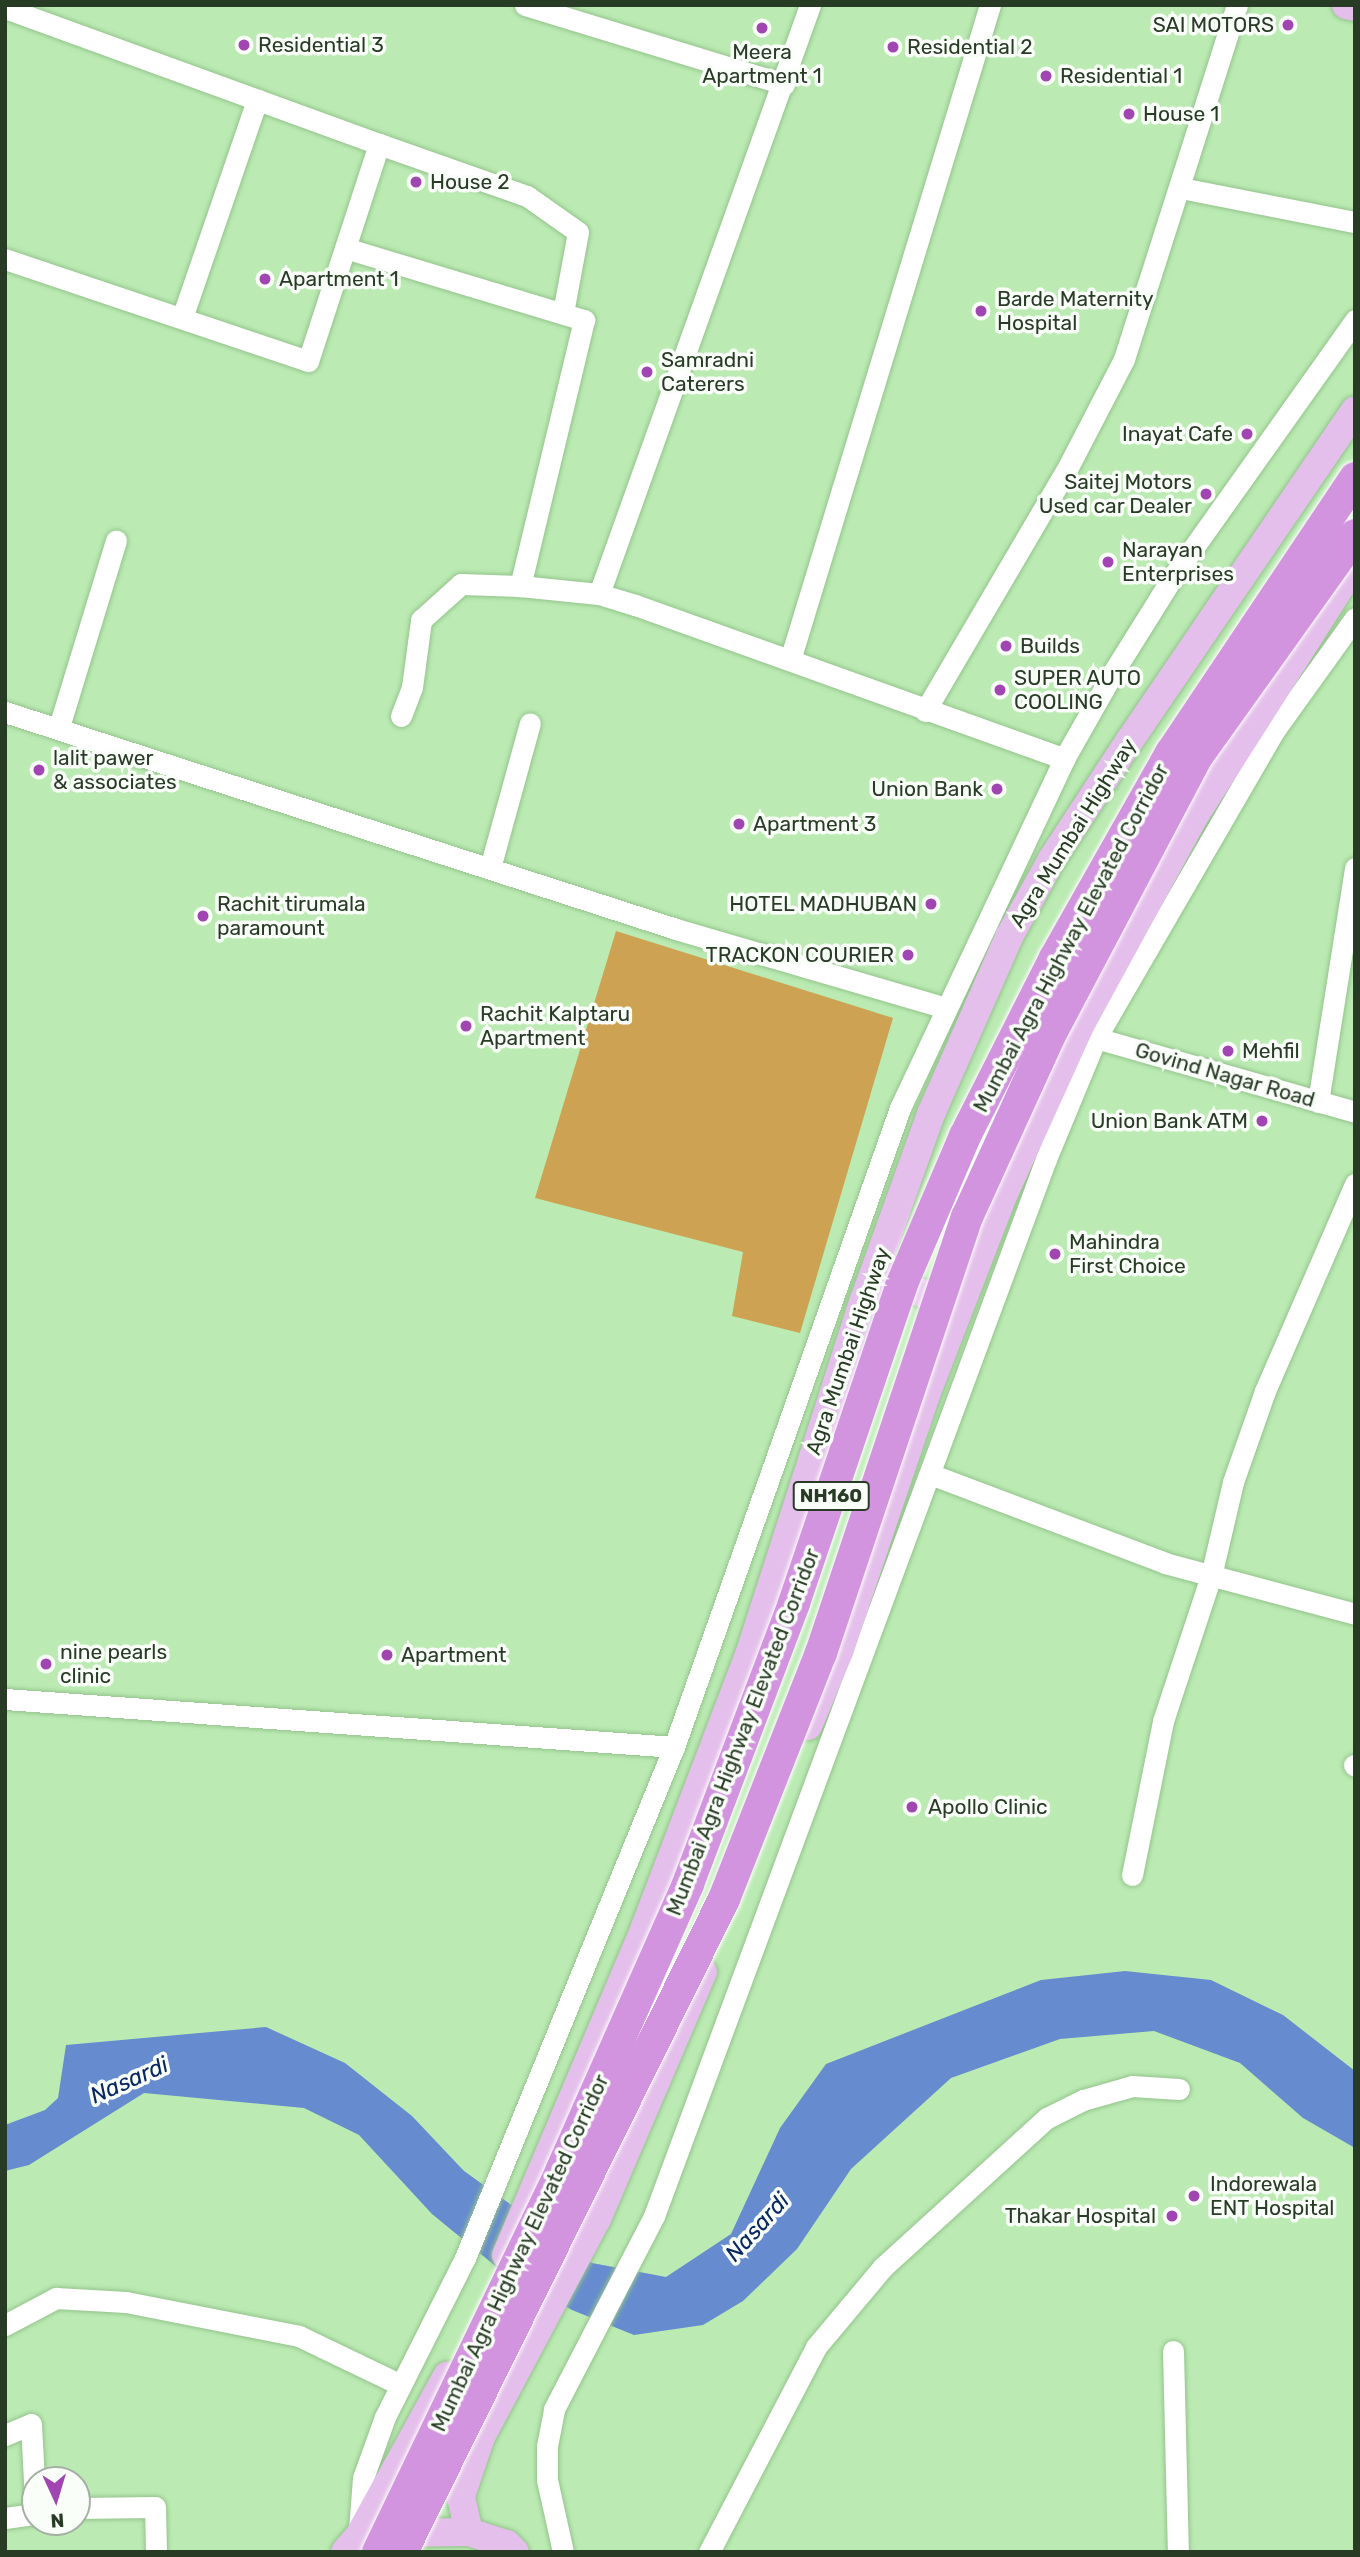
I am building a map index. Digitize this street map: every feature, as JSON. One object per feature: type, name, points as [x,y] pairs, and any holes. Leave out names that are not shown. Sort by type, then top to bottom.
[{"type":"highway","name":"Mumbai Agra Highway Elevated Corridor","points":[[361,2546],[561,2172],[688,1884],[794,1603],[901,1286],[965,1136],[1055,958],[1171,753],[1355,478]]},
{"type":"highway","name":"Mumbai Agra Highway Elevated Corridor","points":[[402,2552],[724,1899],[821,1653],[967,1217],[1049,1037],[1196,758],[1355,534]]},
{"type":"main road","points":[[1346,5],[1355,7]]},
{"type":"main road","name":"Agra Mumbai Highway","points":[[361,2546],[482,2311],[645,1927],[749,1656],[873,1275],[931,1114],[1009,937],[1033,893],[1130,740],[1355,410]]},
{"type":"main road","points":[[469,2532],[461,2496],[481,2437],[597,2219],[839,1652],[960,1307],[1002,1198],[1081,1024],[1192,820],[1355,564]]},
{"type":"main road","points":[[873,1275],[960,1307]]},
{"type":"main road","points":[[361,2546],[469,2532],[507,2544],[515,2552]]},
{"type":"street","points":[[525,5],[784,84]]},
{"type":"street","points":[[599,594],[784,84],[810,5]]},
{"type":"street","points":[[790,660],[990,5]]},
{"type":"street","points":[[925,711],[1066,471],[1124,359],[1181,188],[1237,5]]},
{"type":"street","points":[[5,8],[527,196],[578,232],[563,313]]},
{"type":"street","points":[[181,318],[257,100]]},
{"type":"street","points":[[5,259],[308,361],[379,144]]},
{"type":"street","points":[[1181,188],[1355,222]]},
{"type":"street","points":[[345,248],[584,320],[520,586]]},
{"type":"street","points":[[361,2546],[363,2479],[401,2385],[465,2259],[674,1747],[895,1121],[1064,759],[1174,575],[1355,320]]},
{"type":"street","points":[[59,727],[116,541]]},
{"type":"street","points":[[401,716],[412,687],[421,620],[461,583],[520,586],[599,594],[1064,759]]},
{"type":"street","points":[[563,2552],[547,2480],[547,2446],[554,2409],[654,2216],[930,1474],[1010,1251],[1096,1038],[1276,728],[1355,618]]},
{"type":"street","points":[[5,712],[59,727],[676,929],[946,1008]]},
{"type":"street","points":[[489,868],[530,723]]},
{"type":"street","points":[[1318,1102],[1355,867]]},
{"type":"street","name":"Govind Nagar Road","points":[[1096,1038],[1355,1112]]},
{"type":"street","points":[[1132,1875],[1163,1721],[1211,1576],[1233,1482],[1265,1391],[1355,1184]]},
{"type":"street","points":[[930,1474],[1165,1563],[1355,1615]]},
{"type":"street","points":[[5,1699],[674,1747]]},
{"type":"street","points":[[709,2552],[816,2347],[883,2267],[1047,2118],[1083,2100],[1132,2086],[1179,2089]]},
{"type":"street","points":[[5,2325],[56,2298],[126,2302],[299,2336],[401,2385]]},
{"type":"street","points":[[1173,2351],[1178,2552]]},
{"type":"street","points":[[5,2435],[30,2424],[33,2466]]},
{"type":"street","points":[[91,2508],[155,2507],[156,2552]]},
{"type":"shaded area","points":[[616,931],[893,1018],[800,1333],[732,1316],[743,1252],[535,1198]]},
{"type":"water","name":"Nasardi","points":[[1125,1971],[1211,1980],[1283,2015],[1355,2071],[1355,2148],[1303,2118],[1240,2063],[1154,2031],[1060,2039],[951,2078],[851,2169],[797,2249],[743,2301],[703,2325],[634,2335],[572,2310],[504,2273],[432,2214],[359,2135],[304,2108],[144,2093],[29,2165],[5,2171],[5,2125],[45,2110],[58,2098],[66,2045],[266,2027],[345,2063],[412,2116],[464,2171],[592,2263],[666,2277],[731,2234],[780,2128],[826,2064],[1041,1980]]},
{"type":"place","name":"SAI MOTORS","points":[[1288,25]]},
{"type":"place","name":"Meera Apartment 1","points":[[762,28]]},
{"type":"place","name":"Residential 3","points":[[244,45]]},
{"type":"place","name":"Residential 2","points":[[893,47]]},
{"type":"place","name":"Residential 1","points":[[1046,76]]},
{"type":"place","name":"House 1","points":[[1129,114]]},
{"type":"place","name":"House 2","points":[[416,182]]},
{"type":"place","name":"Apartment 1","points":[[265,279]]},
{"type":"place","name":"Barde Maternity Hospital","points":[[981,311]]},
{"type":"place","name":"Samradni Caterers","points":[[647,372]]},
{"type":"place","name":"Inayat Cafe","points":[[1247,434]]},
{"type":"place","name":"Saitej Motors Used car Dealer","points":[[1206,494]]},
{"type":"place","name":"Narayan Enterprises","points":[[1108,562]]},
{"type":"place","name":"Builds","points":[[1006,646]]},
{"type":"place","name":"SUPER AUTO COOLING","points":[[1000,690]]},
{"type":"place","name":"lalit pawer & associates","points":[[39,770]]},
{"type":"place","name":"Union Bank","points":[[997,789]]},
{"type":"place","name":"Apartment 3","points":[[739,824]]},
{"type":"place","name":"HOTEL MADHUBAN","points":[[931,904]]},
{"type":"place","name":"Rachit tirumala paramount","points":[[203,916]]},
{"type":"place","name":"TRACKON COURIER","points":[[908,955]]},
{"type":"place","name":"Rachit Kalptaru Apartment","points":[[466,1026]]},
{"type":"place","name":"Mehfil","points":[[1228,1051]]},
{"type":"place","name":"Union Bank ATM","points":[[1262,1121]]},
{"type":"place","name":"Mahindra First Choice","points":[[1055,1254]]},
{"type":"place","name":"Apartment","points":[[387,1655]]},
{"type":"place","name":"nine pearls clinic","points":[[46,1664]]},
{"type":"place","name":"Apollo Clinic","points":[[912,1807]]},
{"type":"place","name":"Indorewala ENT Hospital","points":[[1194,2196]]},
{"type":"place","name":"Thakar Hospital","points":[[1172,2216]]}]
